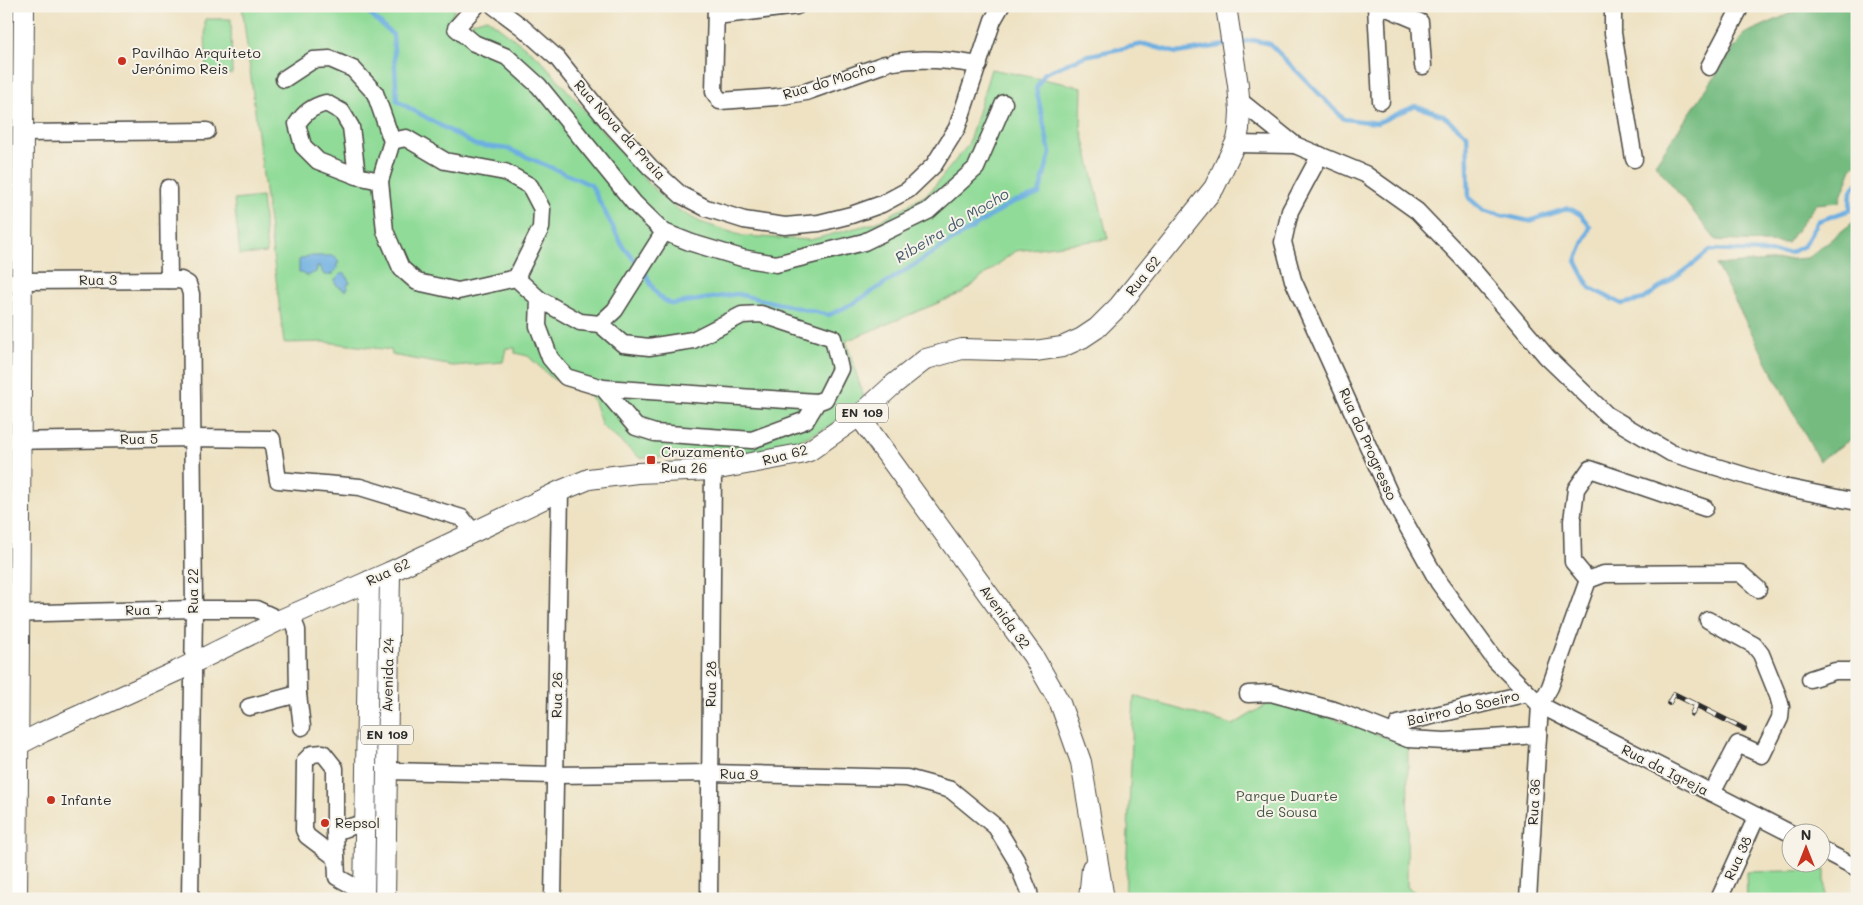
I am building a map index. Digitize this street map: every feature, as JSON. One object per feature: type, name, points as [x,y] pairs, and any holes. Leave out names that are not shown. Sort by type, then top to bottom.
[{"type":"main road","points":[[17,899],[12,748],[14,282],[22,133],[24,6]]},
{"type":"main road","name":"Rua 62","points":[[12,748],[286,618],[390,572],[589,479],[637,473],[713,470],[800,454],[809,451],[859,416],[894,384],[926,359],[962,349],[1035,351],[1062,347],[1082,338],[1097,328],[1119,306],[1214,188],[1235,144],[1240,129],[1239,100],[1226,6]]},
{"type":"main road","name":"Avenida 32","points":[[859,416],[1033,656],[1060,703],[1081,762],[1104,899]]},
{"type":"main road","name":"Avenida 24","points":[[385,899],[390,572]]},
{"type":"main road","name":"Avenida 24","points":[[364,895],[369,581]]},
{"type":"main road","name":"Avenida 32","points":[[1089,899],[1094,846]]},
{"type":"street","points":[[476,6],[456,28],[474,43],[507,57],[539,86],[634,203],[664,232],[692,244],[734,256],[776,264],[864,242],[928,211],[976,168],[1004,103]]},
{"type":"street","name":"Rua Nova da Praia","points":[[494,6],[522,27],[558,59],[607,120],[650,167],[681,195],[706,208],[744,220],[785,226],[819,223],[851,215],[882,204],[908,190],[934,165],[957,128],[993,20],[1002,6]]},
{"type":"street","points":[[716,11],[797,6]]},
{"type":"street","points":[[1376,6],[1381,101]]},
{"type":"street","points":[[1382,6],[1420,22],[1423,66]]},
{"type":"street","points":[[1613,6],[1613,33],[1634,158]]},
{"type":"street","points":[[1709,67],[1741,6]]},
{"type":"street","name":"Rua do Mocho","points":[[716,11],[714,92],[720,101],[776,97],[806,92],[890,63],[906,60],[945,59],[978,65]]},
{"type":"street","points":[[284,79],[313,60],[330,59],[353,68],[375,93],[392,141],[380,181],[385,231],[401,268],[417,282],[458,291],[516,278]]},
{"type":"street","points":[[1239,100],[1295,145],[1365,174],[1417,211],[1468,264],[1547,357],[1607,415],[1671,453],[1779,486],[1857,502]]},
{"type":"street","points":[[356,176],[351,128],[342,112],[326,103],[313,106],[303,114],[297,124],[303,146],[318,161],[356,176],[380,181]]},
{"type":"street","points":[[22,133],[207,132]]},
{"type":"street","points":[[392,141],[406,138],[445,161],[505,172],[530,186],[542,209],[541,228],[516,278]]},
{"type":"street","points":[[1235,144],[1295,145]]},
{"type":"street","name":"Rua do Progresso","points":[[1320,155],[1290,211],[1282,242],[1293,280],[1392,500],[1439,583],[1495,660],[1540,706]]},
{"type":"street","points":[[168,188],[169,280]]},
{"type":"street","points":[[600,324],[615,310],[664,232]]},
{"type":"street","points":[[516,278],[539,299],[580,322],[600,324],[623,344],[649,347],[693,340],[742,315],[761,314],[833,338],[840,369],[825,399],[817,402],[602,388],[566,377],[550,358],[538,326],[539,299]]},
{"type":"street","name":"Rua 3","points":[[14,282],[181,280],[188,284]]},
{"type":"street","name":"Rua 22","points":[[188,284],[192,294],[194,609],[190,899]]},
{"type":"street","points":[[602,388],[636,427],[655,432],[752,440],[806,420],[817,402]]},
{"type":"street","name":"Rua 5","points":[[13,442],[192,438],[272,439],[278,480],[360,487],[462,518],[473,532]]},
{"type":"street","points":[[1588,580],[1573,562],[1572,521],[1576,489],[1590,469],[1705,508]]},
{"type":"street","name":"Rua 28","points":[[709,899],[713,470]]},
{"type":"street","name":"Rua 26","points":[[553,899],[560,491]]},
{"type":"street","points":[[1540,706],[1550,686],[1588,580],[1604,574],[1740,573],[1758,589]]},
{"type":"street","name":"Rua 7","points":[[13,614],[256,609],[286,618]]},
{"type":"street","points":[[286,618],[297,630],[298,694],[302,727]]},
{"type":"street","points":[[1708,620],[1754,645],[1761,654],[1781,708],[1780,718],[1762,755],[1738,744],[1712,793]]},
{"type":"street","points":[[1810,679],[1835,671],[1857,671]]},
{"type":"street","points":[[1248,694],[1271,693],[1338,711],[1408,739],[1445,741],[1538,735]]},
{"type":"street","name":"Bairro do Soeiro","points":[[1398,724],[1528,693]]},
{"type":"street","points":[[249,707],[298,694]]},
{"type":"street","name":"Rua 36","points":[[1528,899],[1540,706]]},
{"type":"street","name":"Rua da Igreja","points":[[1540,706],[1780,828]]},
{"type":"street","points":[[336,858],[307,836],[304,830],[305,761],[312,754],[323,753],[335,768],[334,832],[336,858],[337,877],[364,895]]},
{"type":"street","name":"Rua 9","points":[[387,771],[555,775],[710,774],[908,778],[951,790],[996,827],[1016,860],[1030,899]]},
{"type":"street","name":"Rua 38","points":[[1718,899],[1758,816]]},
{"type":"street","points":[[334,832],[365,822]]},
{"type":"street","points":[[1830,854],[1857,868]]},
{"type":"green space","points":[[242,6],[456,6],[452,16],[469,26],[473,22],[487,18],[540,59],[649,184],[677,209],[700,222],[743,236],[810,240],[878,222],[928,194],[968,145],[991,69],[1082,87],[1081,127],[1108,239],[1015,251],[962,293],[846,341],[864,398],[827,428],[770,453],[640,458],[602,426],[594,402],[586,391],[553,379],[528,356],[515,353],[515,348],[506,348],[503,362],[453,366],[392,355],[391,350],[325,342],[284,343]]},
{"type":"green space","points":[[1807,6],[1857,6],[1857,165],[1853,166],[1839,202],[1816,204],[1787,243],[1716,240],[1655,164],[1744,34]]},
{"type":"green space","points":[[205,19],[231,19],[232,74],[206,74]]},
{"type":"green space","points":[[262,197],[267,253],[240,255],[234,200]]},
{"type":"green space","points":[[1857,212],[1857,435],[1819,461],[1716,265],[1807,258],[1856,220]]},
{"type":"green space","name":"Parque Duarte de Sousa","points":[[1134,696],[1233,725],[1277,698],[1408,745],[1407,887],[1425,899],[1125,899]]},
{"type":"green space","points":[[1746,872],[1825,872],[1825,899],[1747,899]]},
{"type":"water","points":[[308,256],[335,256],[339,263],[336,265],[338,268],[331,275],[324,275],[320,267],[317,267],[316,272],[307,276],[299,272],[299,260]]},
{"type":"water","points":[[345,273],[350,283],[347,284],[348,288],[346,291],[335,284],[335,280]]},
{"type":"waterway","name":"Ribeira do Mocho","points":[[361,6],[393,35],[397,101],[475,145],[509,149],[591,185],[622,245],[636,262]]},
{"type":"waterway","name":"Ribeira do Mocho","points":[[1237,43],[1253,40],[1270,44],[1344,119],[1377,123],[1415,106],[1442,115],[1467,135],[1469,198],[1484,211],[1529,221],[1569,208],[1581,215],[1590,227],[1576,261],[1590,288],[1622,304],[1644,299],[1710,250],[1789,253],[1804,246],[1818,221],[1850,210],[1851,191],[1857,184]]},
{"type":"waterway","name":"Ribeira do Mocho","points":[[645,272],[658,295],[672,304],[737,294],[829,315],[854,303],[1013,202],[1039,194],[1050,153],[1036,88],[1045,73],[1085,56],[1144,44],[1177,53],[1226,45]]},
{"type":"railway","points":[[1669,703],[1674,694],[1696,705]]},
{"type":"railway","points":[[1692,714],[1696,705],[1744,729]]},
{"type":"place","name":"Pavilhão Arquiteto Jerónimo Reis","points":[[122,61]]},
{"type":"place","name":"Cruzamento Rua 26","points":[[651,460]]},
{"type":"place","name":"Infante","points":[[51,800]]},
{"type":"place","name":"Repsol","points":[[325,823]]}]
